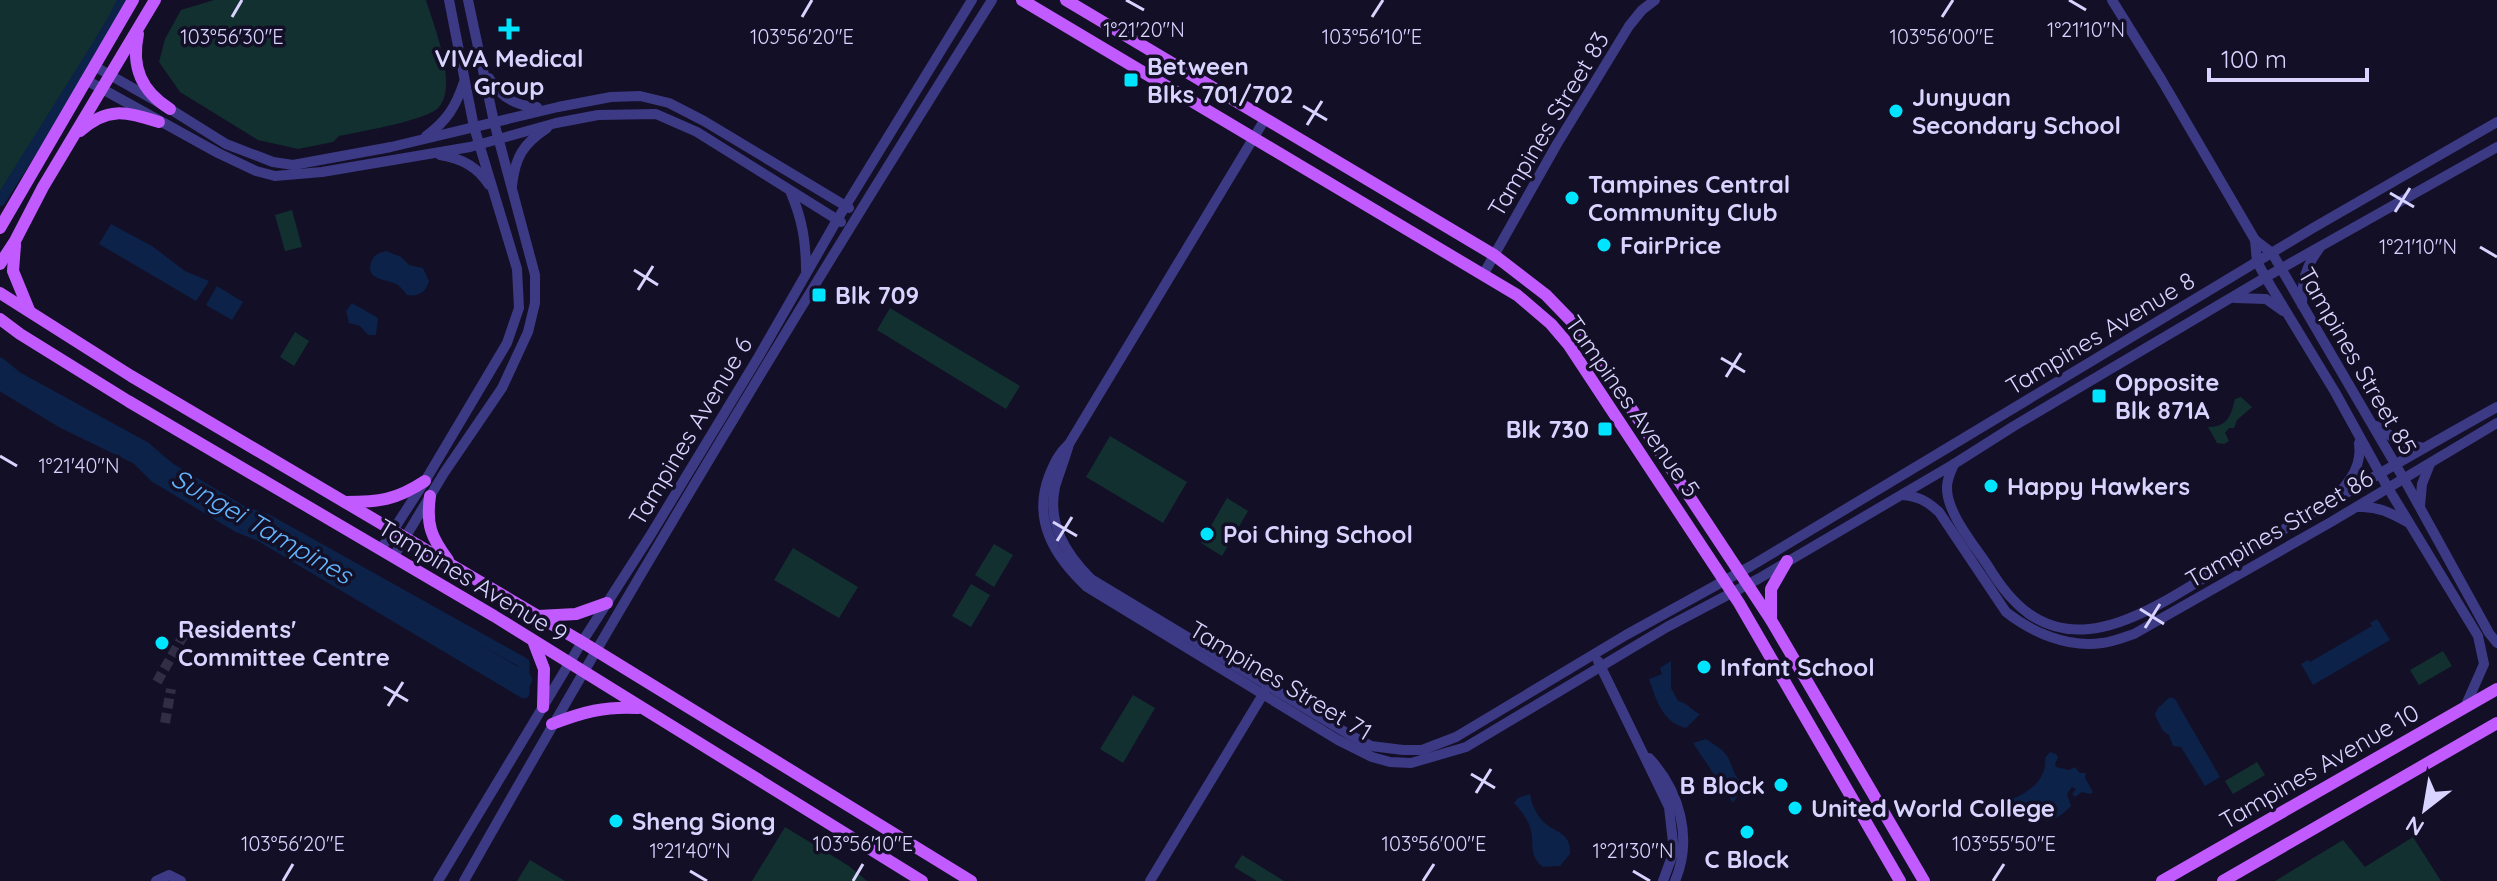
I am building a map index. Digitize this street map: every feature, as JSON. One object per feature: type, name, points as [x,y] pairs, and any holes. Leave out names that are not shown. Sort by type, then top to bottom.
[{"type":"main road","points":[[0,228],[133,0]]},
{"type":"main road","points":[[0,264],[155,0]]},
{"type":"main road","name":"Tampines Avenue 5","points":[[1022,0],[1532,307],[1568,344],[1729,587],[1808,718],[1900,881]]},
{"type":"main road","name":"Tampines Avenue 5","points":[[1066,0],[1494,255],[1546,295],[1578,328],[1771,620],[1924,881]]},
{"type":"main road","points":[[139,27],[134,56],[138,73],[151,95],[170,109]]},
{"type":"main road","points":[[72,139],[83,128],[108,114],[125,112],[159,122]]},
{"type":"main road","points":[[15,241],[13,271],[29,310]]},
{"type":"main road","points":[[0,293],[131,376],[343,502],[388,500],[402,496],[425,481]]},
{"type":"main road","name":"Tampines Avenue 9","points":[[0,319],[246,472],[533,640],[922,881]]},
{"type":"main road","points":[[0,335],[20,334]]},
{"type":"main road","points":[[430,496],[428,511],[433,540],[452,566]]},
{"type":"main road","name":"Tampines Avenue 9","points":[[343,502],[582,642],[971,881]]},
{"type":"main road","points":[[1771,620],[1771,589],[1787,561]]},
{"type":"main road","points":[[535,616],[576,614],[607,603]]},
{"type":"main road","points":[[533,640],[544,669],[543,707]]},
{"type":"main road","name":"Tampines Avenue 10","points":[[2162,881],[2497,689]]},
{"type":"main road","points":[[552,724],[612,706],[641,708]]},
{"type":"main road","points":[[2223,881],[2497,723]]},
{"type":"street","points":[[394,556],[399,535],[425,481],[507,343],[519,308],[517,269],[474,127],[449,0]]},
{"type":"street","points":[[381,549],[399,535],[430,496],[502,388],[528,332],[535,303],[535,275],[494,122],[468,0]]},
{"type":"street","name":"Tampines Avenue 6","points":[[438,881],[736,395],[845,205],[972,0]]},
{"type":"street","name":"Tampines Avenue 6","points":[[464,881],[594,650],[849,227],[992,0]]},
{"type":"street","name":"Tampines Street 83","points":[[1483,275],[1557,144],[1629,26],[1655,0]]},
{"type":"street","points":[[2112,0],[2255,240],[2257,262]]},
{"type":"street","points":[[94,66],[226,144],[273,162],[293,165],[419,140],[552,108],[611,97],[640,96],[669,103],[748,146],[858,213]]},
{"type":"street","points":[[484,69],[494,86],[509,101],[520,106],[552,108]]},
{"type":"street","points":[[86,80],[159,122],[256,171],[275,176],[303,175],[428,154],[598,115],[656,114],[697,132],[849,227]]},
{"type":"street","points":[[419,140],[450,115],[465,80]]},
{"type":"street","name":"Tampines Street 71","points":[[1265,119],[1069,444],[1056,486],[1053,509],[1056,527],[1078,566],[1112,593],[1266,690],[1371,746],[1422,750],[1456,737],[1598,661],[1626,635],[1729,587]]},
{"type":"street","name":"Tampines Avenue 8","points":[[1729,587],[1739,573],[2272,253],[2497,122]]},
{"type":"street","points":[[512,192],[517,160],[525,145],[556,123]]},
{"type":"street","name":"Tampines Avenue 8","points":[[1729,587],[1747,584],[2266,277],[2497,147]]},
{"type":"street","points":[[428,154],[455,157],[478,170],[497,201]]},
{"type":"street","points":[[790,191],[801,215],[806,272]]},
{"type":"street","name":"Tampines Street 85","points":[[2255,240],[2272,253],[2497,643]]},
{"type":"street","points":[[2302,305],[2306,268],[2323,245]]},
{"type":"street","name":"Tampines Street 85","points":[[2257,262],[2478,636],[2484,664],[2465,707]]},
{"type":"street","points":[[2231,298],[2266,299],[2290,318]]},
{"type":"street","name":"Tampines Street 86","points":[[1900,495],[1915,496],[1939,512],[1959,532],[2014,603],[2044,622],[2087,630],[2116,625],[2163,601],[2497,407]]},
{"type":"street","points":[[2369,419],[2391,438],[2424,448]]},
{"type":"street","name":"Tampines Street 86","points":[[1954,464],[1947,485],[1949,505],[1959,532],[2006,612],[2035,631],[2068,642],[2103,643],[2134,634],[2497,423]]},
{"type":"street","points":[[2331,503],[2357,469],[2361,455],[2358,435]]},
{"type":"street","name":"Tampines Street 85","points":[[2420,508],[2420,492],[2430,462]]},
{"type":"street","points":[[2355,508],[2370,506],[2383,509],[2409,523]]},
{"type":"street","points":[[1598,661],[1669,807],[1674,851],[1663,881]]},
{"type":"street","points":[[1150,881],[1266,690]]},
{"type":"street","points":[[1644,753],[1666,783],[1682,821],[1683,853],[1675,881]]},
{"type":"street","points":[[155,879],[169,875],[181,881]]},
{"type":"green space","points":[[0,0],[119,0],[0,197]]},
{"type":"green space","points":[[214,0],[426,0],[443,55],[444,97],[433,112],[392,125],[339,136],[333,142],[298,149],[258,140],[180,92],[159,62],[165,39],[181,10]]},
{"type":"green space","points":[[292,210],[302,247],[285,251],[275,215]]},
{"type":"green space","points":[[890,308],[1020,386],[1006,409],[877,330]]},
{"type":"green space","points":[[295,332],[309,341],[294,366],[280,357]]},
{"type":"green space","points":[[2241,397],[2252,407],[2237,420],[2234,428],[2229,428],[2225,433],[2229,441],[2217,443],[2208,427],[2225,422],[2235,399]]},
{"type":"green space","points":[[1110,436],[1187,482],[1163,523],[1086,477]]},
{"type":"green space","points":[[1227,498],[1248,511],[1222,556],[1201,543]]},
{"type":"green space","points":[[994,544],[1013,555],[994,587],[975,575]]},
{"type":"green space","points":[[793,548],[858,587],[839,618],[774,580]]},
{"type":"green space","points":[[971,584],[990,595],[971,627],[952,616]]},
{"type":"green space","points":[[2443,651],[2452,666],[2419,685],[2410,670]]},
{"type":"green space","points":[[1133,695],[1155,708],[1123,763],[1100,749]]},
{"type":"green space","points":[[2257,762],[2265,775],[2233,794],[2225,781]]},
{"type":"green space","points":[[785,827],[849,866],[867,881],[752,881]]},
{"type":"green space","points":[[2413,837],[2441,881],[2275,881],[2343,840],[2365,867]]},
{"type":"green space","points":[[1242,855],[1284,881],[1257,881],[1234,867]]},
{"type":"green space","points":[[530,860],[565,881],[517,881]]},
{"type":"water","points":[[111,224],[152,246],[185,271],[209,281],[196,301],[99,244]]},
{"type":"water","points":[[386,251],[401,257],[409,265],[423,268],[429,281],[424,291],[407,295],[398,285],[371,273],[373,258]]},
{"type":"water","points":[[217,286],[243,302],[232,320],[206,305]]},
{"type":"water","points":[[352,303],[378,318],[376,335],[368,335],[360,326],[349,323],[346,311]]},
{"type":"water","points":[[2377,619],[2390,640],[2313,685],[2301,664],[2310,662],[2372,626],[2370,623]]},
{"type":"water","points":[[1671,661],[1671,688],[1678,701],[1700,714],[1686,728],[1666,715],[1657,702],[1649,679],[1662,674],[1660,668]]},
{"type":"water","points":[[2170,697],[2175,699],[2220,777],[2205,786],[2181,747],[2173,746],[2155,715]]},
{"type":"water","points":[[1706,739],[1725,753],[1735,775],[1745,784],[1733,803],[1693,743]]},
{"type":"water","points":[[2050,752],[2058,757],[2056,767],[2069,770],[2075,767],[2080,773],[2086,773],[2085,778],[2093,792],[2082,792],[2075,797],[2072,794],[2076,789],[2072,787],[2067,794],[2071,806],[2066,811],[2047,821],[2044,816],[2029,826],[2023,818],[2014,815],[2012,799],[2036,784]]},
{"type":"water","points":[[1530,794],[1540,818],[1568,842],[1570,854],[1560,866],[1543,867],[1534,855],[1530,827],[1514,803]]},
{"type":"waterway","points":[[0,201],[123,0]]},
{"type":"waterway","name":"Sungei Tampines","points":[[0,363],[17,377],[145,447],[168,467],[242,511],[268,520],[524,663],[524,693],[155,477],[137,459],[63,423],[0,385]]},
{"type":"waterway","name":"Sungei Tampines","points":[[0,373],[68,415],[163,467],[182,484],[242,519],[267,529],[523,680]]},
{"type":"tunnel","points":[[157,682],[186,631]]},
{"type":"tunnel","points":[[165,723],[171,689]]},
{"type":"place","name":"VIVA Medical Group","points":[[509,29]]},
{"type":"place","name":"Between Blks 701/702","points":[[1131,80]]},
{"type":"place","name":"Junyuan Secondary School","points":[[1896,111]]},
{"type":"place","name":"Tampines Central Community Club","points":[[1572,198]]},
{"type":"place","name":"FairPrice","points":[[1604,245]]},
{"type":"place","name":"Blk 709","points":[[819,295]]},
{"type":"place","name":"Opposite Blk 871A","points":[[2099,396]]},
{"type":"place","name":"Blk 730","points":[[1605,429]]},
{"type":"place","name":"Happy Hawkers","points":[[1991,486]]},
{"type":"place","name":"Poi Ching School","points":[[1207,534]]},
{"type":"place","name":"Residents' Committee Centre","points":[[162,643]]},
{"type":"place","name":"Infant School","points":[[1704,667]]},
{"type":"place","name":"B Block","points":[[1781,785]]},
{"type":"place","name":"United World College","points":[[1795,808]]},
{"type":"place","name":"Sheng Siong","points":[[616,821]]},
{"type":"place","name":"C Block","points":[[1747,832]]}]
